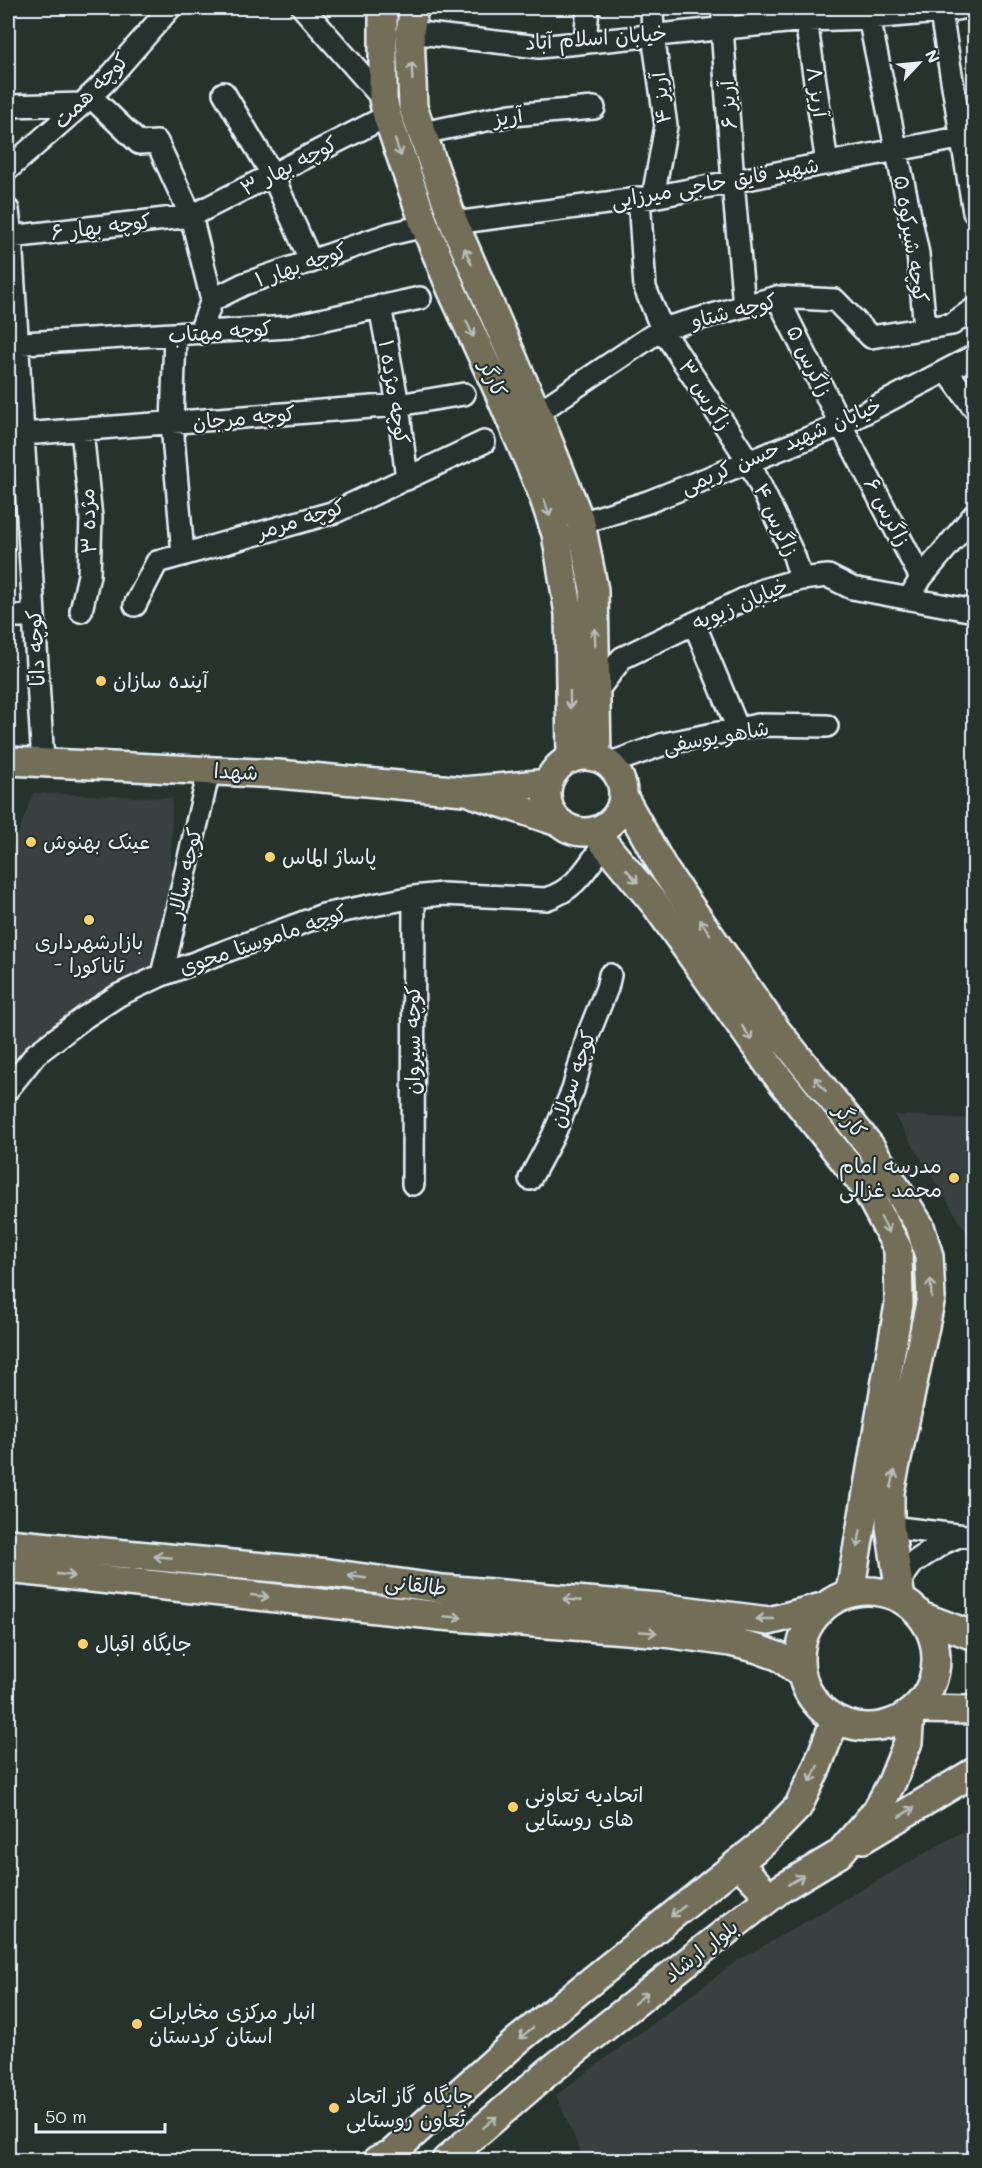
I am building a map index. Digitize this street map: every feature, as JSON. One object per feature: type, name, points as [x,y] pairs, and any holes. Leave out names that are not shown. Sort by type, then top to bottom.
[{"type":"main road","name":"کارگر","points":[[383,8],[385,107],[425,226],[541,490],[556,534],[592,760]]},
{"type":"main road","name":"کارگر","points":[[412,20],[413,107],[454,223],[537,413],[581,523],[594,590],[596,692],[592,760]]},
{"type":"main road","points":[[425,226],[454,223]]},
{"type":"main road","points":[[464,790],[561,823],[576,831],[600,837],[603,827],[617,814],[623,796],[619,778],[592,760],[557,768],[548,783],[547,801],[561,823]]},
{"type":"main road","name":"شهدا","points":[[8,761],[279,774],[464,790]]},
{"type":"main road","points":[[464,790],[548,783]]},
{"type":"main road","name":"کارگر","points":[[623,796],[665,871],[777,1031],[870,1146],[920,1226],[929,1256],[931,1298],[890,1492],[890,1527],[907,1599]]},
{"type":"main road","name":"کارگر","points":[[600,837],[655,904],[771,1068],[865,1187],[898,1249],[899,1304],[850,1592]]},
{"type":"main road","name":"طالقانی","points":[[8,1543],[329,1573],[443,1589],[659,1607],[770,1621],[822,1608]]},
{"type":"main road","name":"طالقانی","points":[[8,1569],[429,1615],[664,1633],[730,1642],[758,1649],[780,1657],[801,1674]]},
{"type":"main road","points":[[907,1599],[934,1638],[937,1663],[931,1688],[913,1712],[893,1724],[873,1728],[854,1727],[835,1720],[813,1701],[801,1674],[800,1650],[807,1627],[822,1608],[836,1598],[850,1592],[877,1591],[907,1599],[975,1636]]},
{"type":"main road","points":[[508,1621],[512,1595]]},
{"type":"main road","points":[[913,1712],[975,1710]]},
{"type":"main road","name":"بلوار ارشاد","points":[[446,2160],[547,2073],[770,1897],[839,1854],[877,1810],[892,1782],[908,1742],[913,1712]]},
{"type":"main road","points":[[377,2160],[391,2154],[518,2040],[764,1842],[798,1807],[818,1767],[835,1720]]},
{"type":"main road","points":[[839,1854],[975,1772]]},
{"type":"main road","points":[[738,1863],[770,1897]]},
{"type":"street","name":"کوچه همت","points":[[8,169],[107,80],[170,8]]},
{"type":"street","points":[[303,8],[385,107]]},
{"type":"street","points":[[585,42],[588,8]]},
{"type":"street","name":"آریز ۴","points":[[652,8],[652,35],[666,126],[646,197],[645,288],[662,329]]},
{"type":"street","name":"خیابان اسلام آباد","points":[[412,20],[538,47],[652,35],[723,18],[962,8]]},
{"type":"street","points":[[940,10],[968,136],[975,212]]},
{"type":"street","name":"کوچه شیرکوه ۵","points":[[868,13],[918,254],[925,328]]},
{"type":"street","name":"آریز ۸","points":[[798,16],[827,164]]},
{"type":"street","name":"آریز ۶","points":[[723,18],[733,182],[744,306]]},
{"type":"street","points":[[224,93],[272,174],[311,262]]},
{"type":"street","points":[[8,106],[86,100],[139,143],[156,142],[191,216],[212,300],[202,324],[202,333]]},
{"type":"street","name":"کوچه بهار ۳","points":[[191,216],[272,174],[385,107]]},
{"type":"street","name":"آریز","points":[[422,133],[511,115],[594,108]]},
{"type":"street","name":"شهید فایق حاجی میرزایی","points":[[454,223],[646,197],[968,136]]},
{"type":"street","name":"کوچه دانا","points":[[8,210],[18,428],[34,616],[43,763]]},
{"type":"street","name":"کوچه بهار ۶","points":[[11,237],[191,216]]},
{"type":"street","name":"کوچه بهار ۱","points":[[212,300],[244,284],[390,234],[425,226]]},
{"type":"street","name":"کوچه شتاو","points":[[537,413],[662,329],[777,297],[835,300],[871,337],[952,324],[975,309]]},
{"type":"street","name":"زاگرس ۵","points":[[777,297],[841,425]]},
{"type":"street","name":"کوچه مهتاب","points":[[13,344],[289,327],[420,298]]},
{"type":"street","name":"کوچه مژده ۱","points":[[380,306],[398,405],[407,478]]},
{"type":"street","name":"زاگرس ۳","points":[[662,329],[749,462]]},
{"type":"street","points":[[175,334],[172,424],[183,555]]},
{"type":"street","name":"خیابان شهید حسن کریمی","points":[[581,523],[648,502],[841,425],[975,356]]},
{"type":"street","points":[[947,372],[975,408]]},
{"type":"street","name":"کوچه مرجان","points":[[18,428],[82,430],[172,424],[398,405],[464,394]]},
{"type":"street","name":"زاگرس ۶","points":[[841,425],[921,578]]},
{"type":"street","name":"مژده ۳","points":[[81,611],[89,575],[91,518],[82,430]]},
{"type":"street","name":"کوچه مرمر","points":[[135,606],[157,562],[334,512],[484,442]]},
{"type":"street","name":"زاگرس ۴","points":[[749,462],[794,556],[801,579]]},
{"type":"street","points":[[909,599],[921,578],[975,515]]},
{"type":"street","name":"خیابان زیویه","points":[[596,692],[622,658],[764,590],[801,579],[828,576],[852,588],[975,611]]},
{"type":"street","points":[[8,616],[34,616]]},
{"type":"street","points":[[694,623],[738,729]]},
{"type":"street","name":"شاهو یوسفی","points":[[592,760],[758,725],[827,726]]},
{"type":"street","name":"کوچه سالار","points":[[162,975],[209,771]]},
{"type":"street","name":"کوچه ماموستا محوی","points":[[8,1089],[36,1054],[85,1017],[119,996],[162,975],[323,915],[414,897],[442,894],[546,898],[561,894],[572,886],[600,837]]},
{"type":"street","name":"کوچه سیروان","points":[[413,1184],[414,897]]},
{"type":"street","name":"کوچه سولان","points":[[530,1179],[553,1136],[573,1090],[588,1035],[610,975]]},
{"type":"street","points":[[890,1527],[967,1536]]},
{"type":"street","points":[[907,1599],[913,1563],[943,1543],[967,1536]]},
{"type":"shaded area","name":"بازارشهرداری - تاناکورا","points":[[33,793],[172,798],[170,978],[119,996],[8,1084],[8,862]]},
{"type":"shaded area","name":"مدرسه امام محمد غزالی","points":[[894,1115],[974,1119],[974,1238],[970,1238]]},
{"type":"shaded area","points":[[974,1825],[974,2160],[584,2160],[556,2095],[737,1961]]},
{"type":"place","name":"آینده سازان","points":[[101,681]]},
{"type":"place","name":"عینک بهنوش","points":[[31,842]]},
{"type":"place","name":"پاساژ الماس","points":[[270,857]]},
{"type":"place","name":"بازارشهرداری - تاناکورا","points":[[89,920]]},
{"type":"place","name":"مدرسه امام محمد غزالی","points":[[954,1178]]},
{"type":"place","name":"جایگاه اقبال","points":[[83,1644]]},
{"type":"place","name":"اتحادیه تعاونی های روستایی","points":[[513,1807]]},
{"type":"place","name":"انبار مرکزی مخابرات استان کردستان","points":[[137,2024]]},
{"type":"place","name":"جایگاه گاز اتحاد تعاون روستایی","points":[[334,2108]]}]
